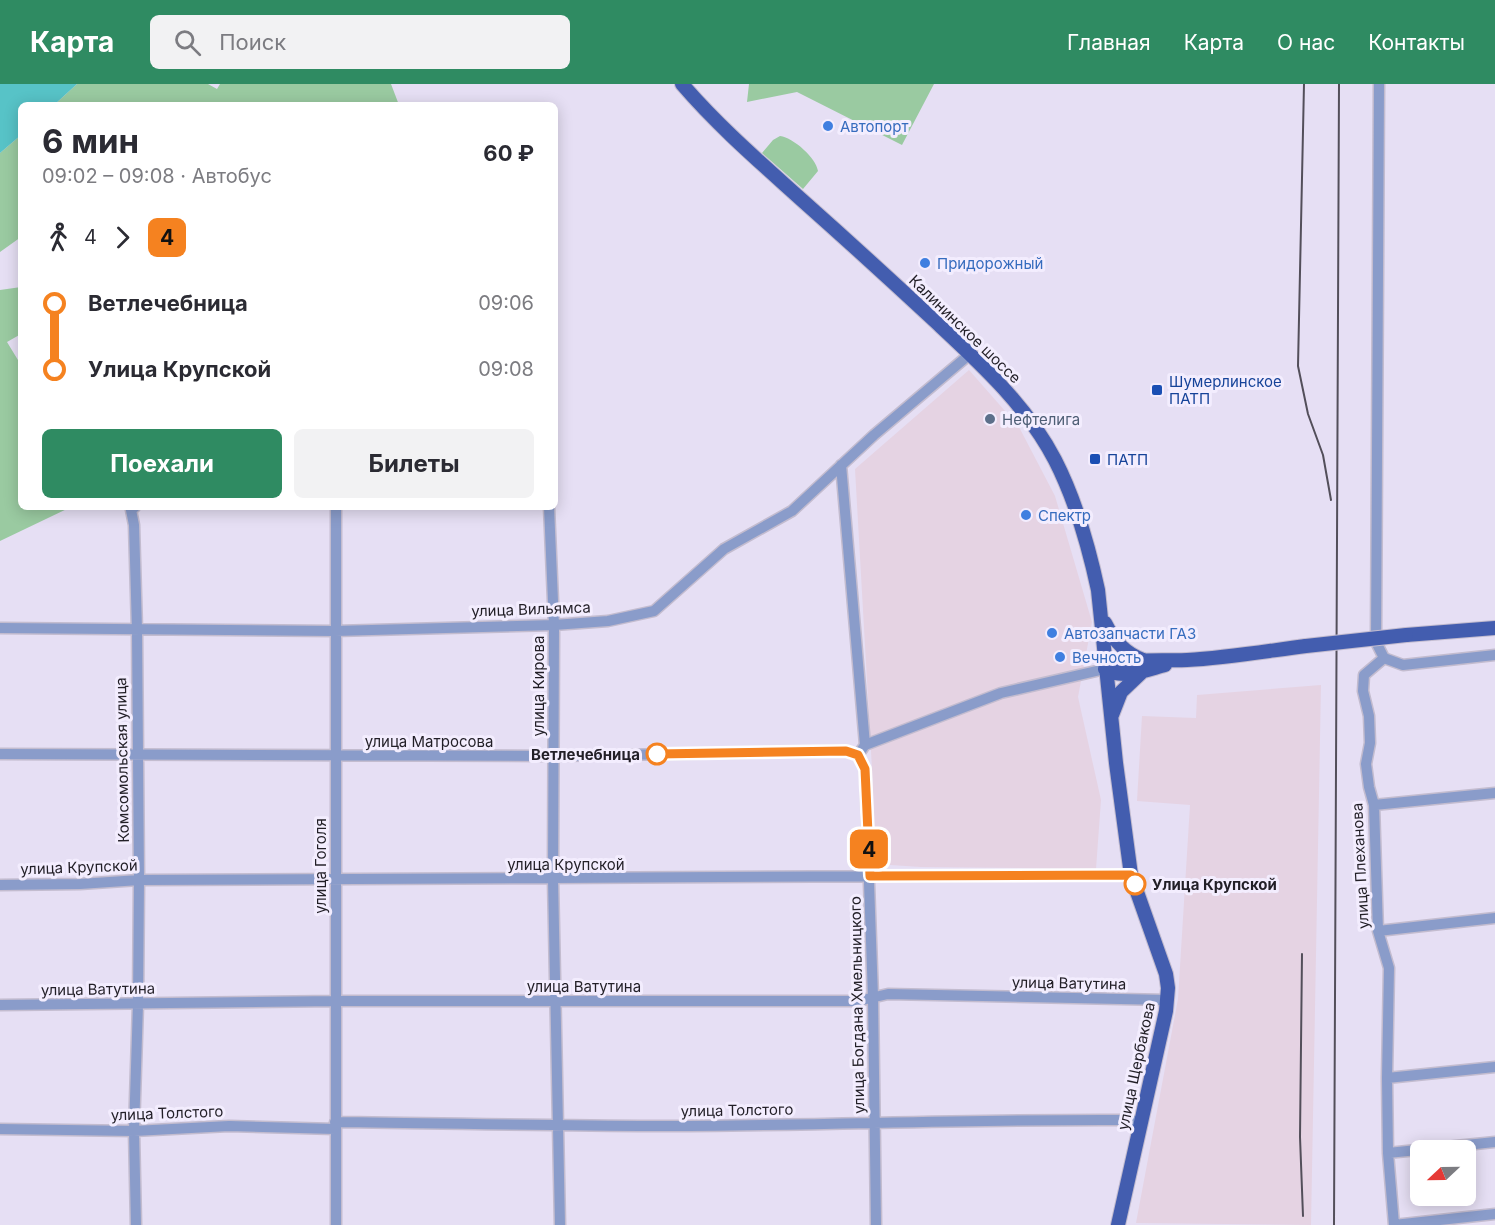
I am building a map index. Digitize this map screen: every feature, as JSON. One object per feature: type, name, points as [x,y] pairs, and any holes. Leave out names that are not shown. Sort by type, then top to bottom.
[{"type":"main road","name":"Калининское шоссе","points":[[682,84],[751,155],[886,275],[970,354],[1014,400],[1055,459],[1071,499],[1094,569],[1101,613],[1105,669]]},
{"type":"main road","points":[[1101,613],[1117,643],[1145,665]]},
{"type":"main road","points":[[1105,669],[1121,675],[1145,665],[1306,646],[1495,628]]},
{"type":"main road","points":[[1111,723],[1113,709],[1121,692],[1145,665]]},
{"type":"main road","name":"улица Щербакова","points":[[1105,669],[1131,875],[1164,967],[1168,987],[1118,1225]]},
{"type":"street","points":[[1379,84],[1376,642],[1384,658],[1403,665],[1495,655]]},
{"type":"street","name":"улица Вильямса","points":[[0,628],[335,631],[608,621],[654,611],[724,549],[792,511],[873,435],[970,354]]},
{"type":"street","points":[[841,465],[865,745]]},
{"type":"street","name":"Комсомольская улица","points":[[133,510],[137,630],[139,879],[134,1131],[136,1225]]},
{"type":"street","name":"улица Гоголя","points":[[336,510],[336,1225]]},
{"type":"street","name":"улица Кирова","points":[[549,510],[554,624],[554,879],[560,1225]]},
{"type":"street","name":"улица Плеханова","points":[[1384,658],[1364,675],[1364,691],[1369,716],[1370,743],[1366,764],[1374,805],[1378,931],[1389,968],[1388,1153],[1394,1225]]},
{"type":"street","points":[[858,755],[865,745],[1001,693],[1105,669]]},
{"type":"street","name":"улица Матросова","points":[[0,754],[553,756],[846,751],[858,755]]},
{"type":"street","name":"улица Богдана Хмельницкого","points":[[858,755],[865,769],[870,876],[876,1225]]},
{"type":"street","points":[[1374,805],[1495,793]]},
{"type":"street","name":"улица Крупской","points":[[0,885],[80,884],[139,879],[1131,875]]},
{"type":"street","points":[[1378,931],[1495,918]]},
{"type":"street","name":"улица Ватутина","points":[[0,1005],[335,1001],[847,1001],[888,994],[1167,1000]]},
{"type":"street","points":[[1387,1078],[1495,1067]]},
{"type":"street","name":"улица Толстого","points":[[0,1129],[134,1131],[229,1126],[559,1124],[651,1126],[993,1119],[1140,1122]]},
{"type":"street","points":[[1388,1153],[1495,1142]]},
{"type":"street","points":[[1394,1225],[1495,1214]]},
{"type":"shaded area","points":[[0,84],[77,84],[57,102],[18,102],[18,138],[0,153]]},
{"type":"shaded area","points":[[77,84],[208,84],[217,89],[220,84],[391,84],[398,102],[57,102]]},
{"type":"shaded area","points":[[749,84],[934,84],[902,145],[797,92],[747,102]]},
{"type":"shaded area","points":[[780,136],[798,145],[809,155],[816,166],[818,171],[803,189],[762,153],[773,140]]},
{"type":"shaded area","points":[[18,138],[18,239],[0,252],[0,153]]},
{"type":"shaded area","points":[[18,287],[18,336],[7,342],[18,360],[18,510],[65,510],[0,541],[0,290]]},
{"type":"shaded area","points":[[969,370],[1019,427],[1055,496],[1092,622],[1078,697],[1101,800],[1096,869],[921,867],[875,864],[872,769],[855,469]]},
{"type":"shaded area","points":[[1321,685],[1311,1225],[1136,1223],[1178,999],[1190,805],[1137,801],[1142,716],[1196,718],[1197,695]]},
{"type":"railway","points":[[1304,84],[1298,366],[1308,414],[1323,455],[1331,500]]},
{"type":"railway","points":[[1334,1225],[1339,84]]},
{"type":"railway","points":[[1302,954],[1300,1137],[1303,1216]]},
{"type":"bus line","name":"4","points":[[657,754],[846,751],[858,755],[865,769],[870,876],[1131,875],[1135,884]]},
{"type":"place","name":"Автопорт","points":[[828,126]]},
{"type":"place","name":"Придорожный","points":[[925,263]]},
{"type":"place","name":"Шумерлинское ПАТП","points":[[1157,390]]},
{"type":"place","name":"Нефтелига","points":[[990,419]]},
{"type":"place","name":"ПАТП","points":[[1095,459]]},
{"type":"place","name":"Спектр","points":[[1026,515]]},
{"type":"place","name":"Автозапчасти ГАЗ","points":[[1052,633]]},
{"type":"place","name":"Вечность","points":[[1060,657]]},
{"type":"place","name":"Ветлечебница","points":[[657,754]]},
{"type":"place","name":"Улица Крупской","points":[[1135,884]]}]
